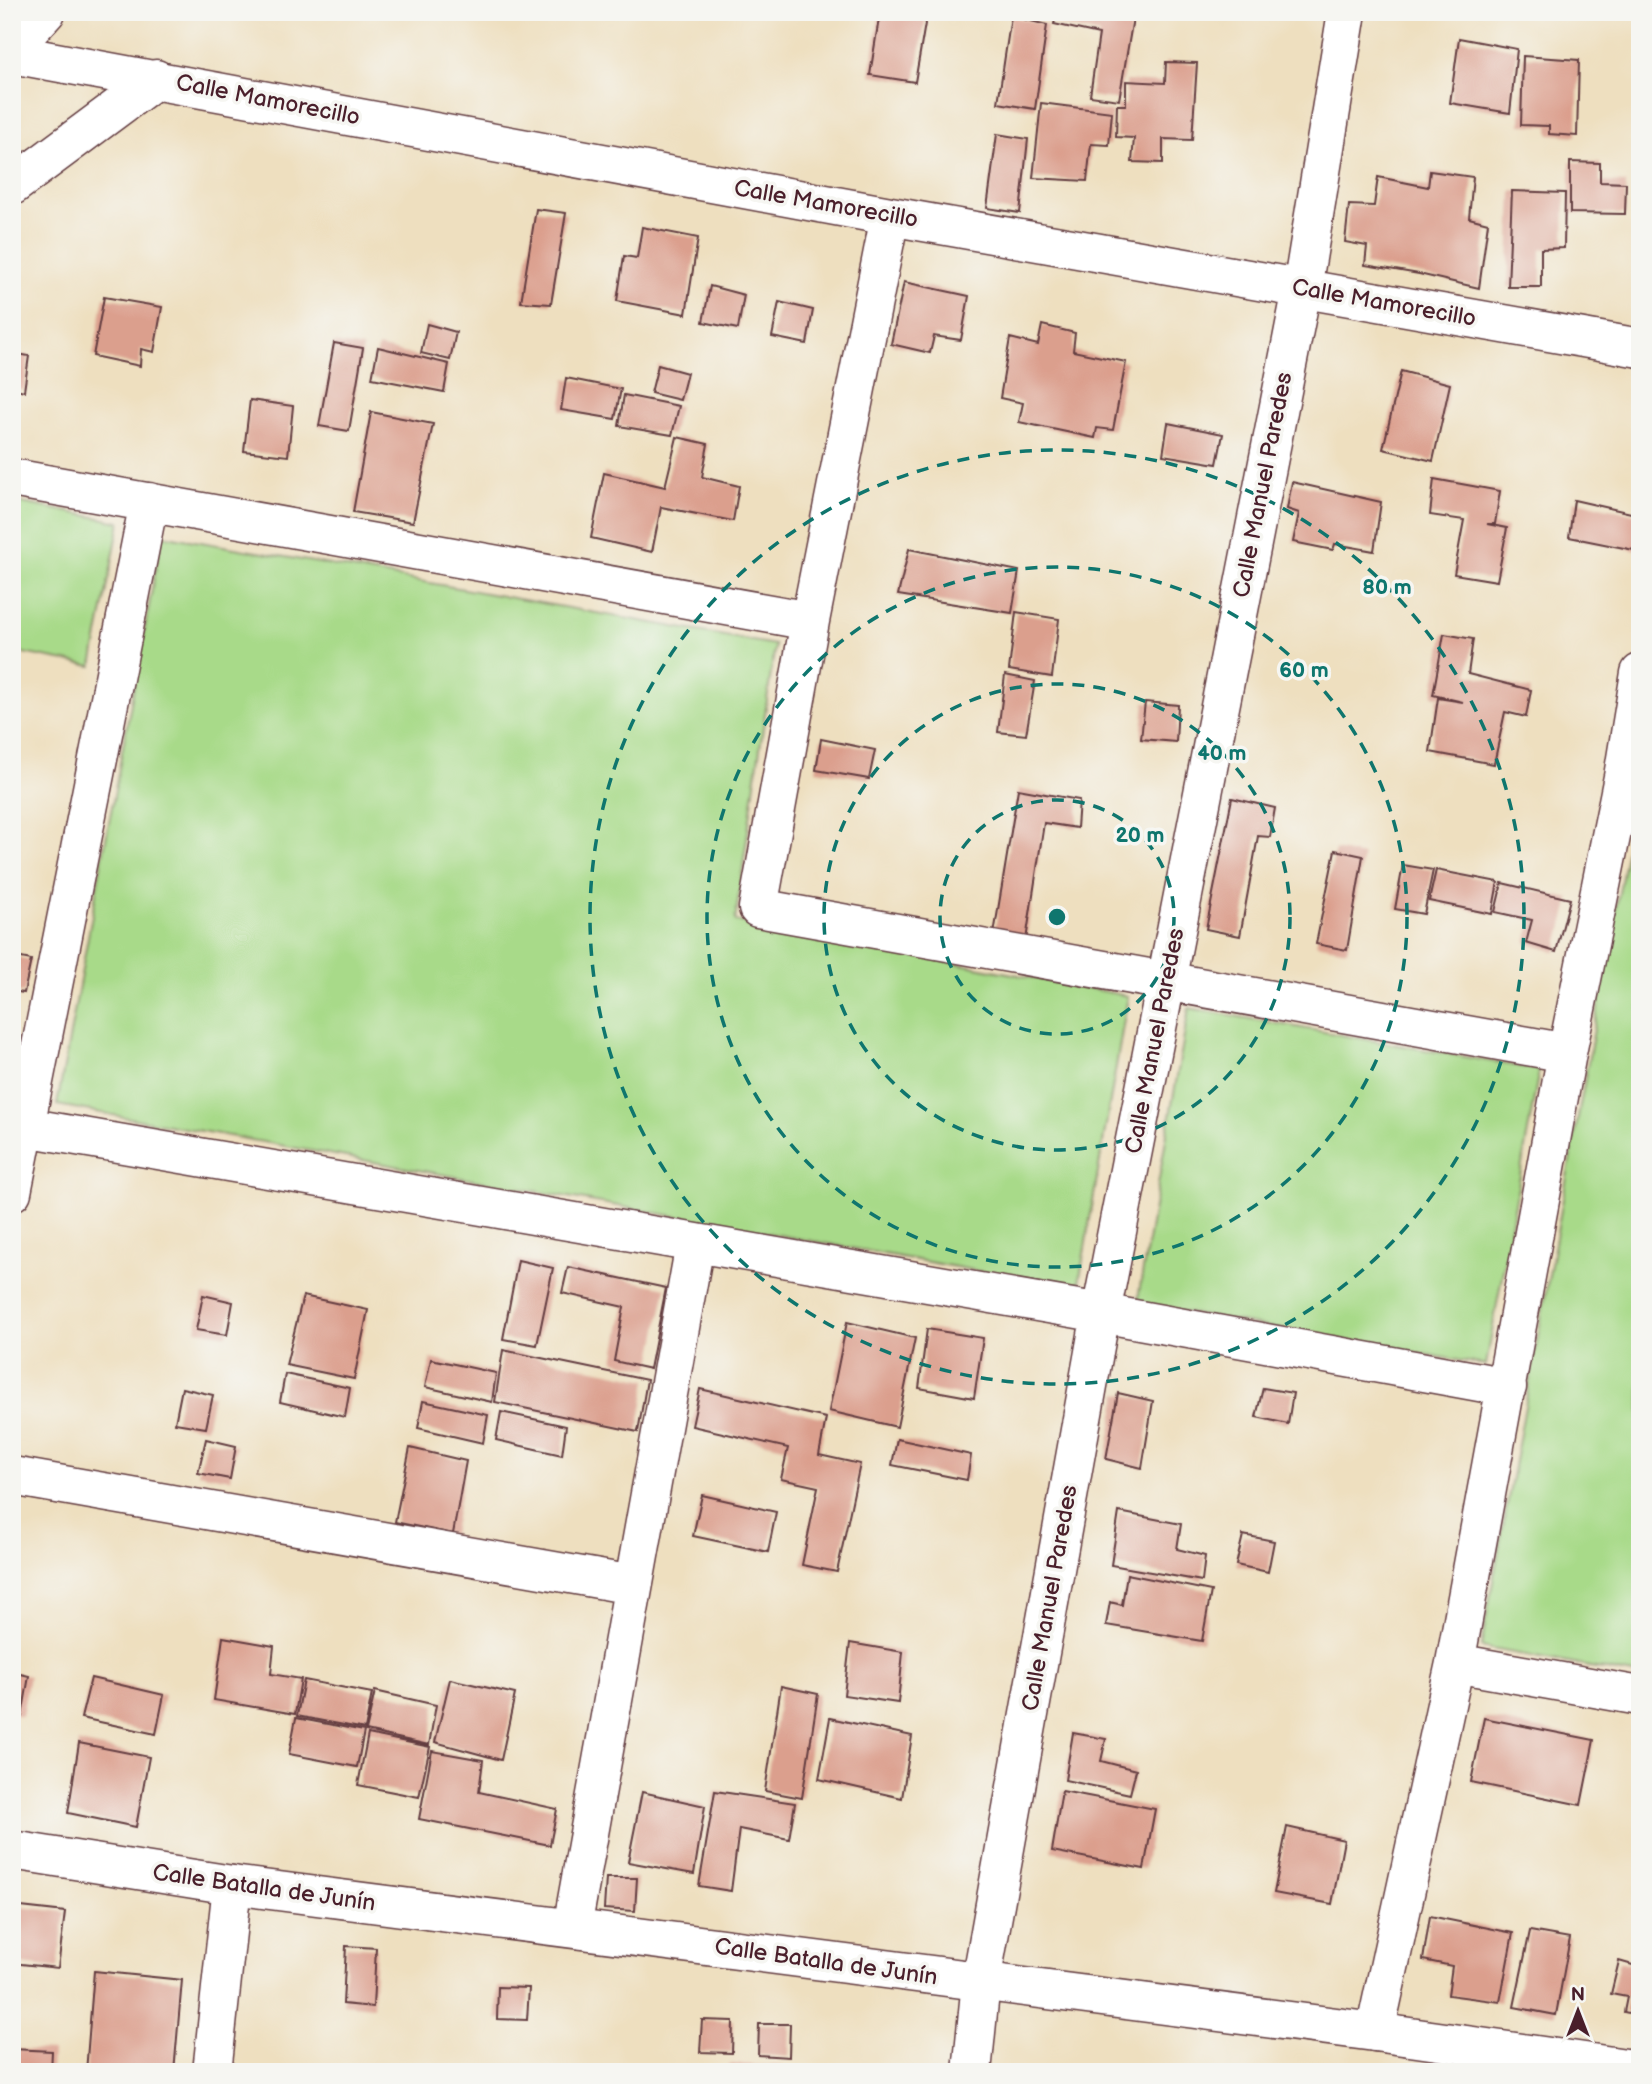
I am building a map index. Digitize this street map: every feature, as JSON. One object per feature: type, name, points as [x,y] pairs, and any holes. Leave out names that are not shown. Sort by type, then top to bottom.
[{"type":"street","points":[[12,48],[46,12]]},
{"type":"street","name":"Calle Manuel Paredes","points":[[972,2072],[981,1982],[1101,1313],[1301,289],[1347,12]]},
{"type":"street","name":"Calle Mamorecillo","points":[[12,54],[890,216],[1640,348]]},
{"type":"street","points":[[12,186],[156,79]]},
{"type":"street","points":[[890,216],[810,621],[758,908],[1567,1053]]},
{"type":"street","points":[[12,478],[810,621]]},
{"type":"street","points":[[12,1192],[149,502]]},
{"type":"street","points":[[1375,2032],[1455,1663],[1567,1053],[1631,778],[1640,674]]},
{"type":"street","points":[[25,1127],[1101,1313],[1507,1387]]},
{"type":"street","points":[[572,1928],[695,1244]]},
{"type":"street","points":[[12,1476],[633,1585]]},
{"type":"street","points":[[1455,1663],[1640,1696]]},
{"type":"street","name":"Calle Batalla de Junín","points":[[12,1850],[232,1885],[1375,2032],[1640,2070]]},
{"type":"street","points":[[212,2072],[232,1885]]},
{"type":"green space","points":[[12,501],[120,522],[92,666],[12,651]]},
{"type":"green space","points":[[162,535],[775,645],[735,921],[1128,996],[1078,1289],[57,1105]]},
{"type":"green space","points":[[1636,800],[1640,801],[1640,1676],[1481,1647]]},
{"type":"green space","points":[[1189,1008],[1539,1070],[1486,1365],[1137,1304]]},
{"type":"building","points":[[880,12],[927,12],[915,82],[870,75]]},
{"type":"building","points":[[1057,12],[1134,12],[1119,100],[1090,96],[1099,34],[1054,24]]},
{"type":"building","points":[[1011,16],[1047,25],[1035,109],[998,103]]},
{"type":"building","points":[[1459,38],[1517,49],[1510,113],[1450,103]]},
{"type":"building","points":[[1523,56],[1579,60],[1577,136],[1549,134],[1549,126],[1521,125]]},
{"type":"building","points":[[1166,62],[1197,63],[1192,140],[1163,139],[1163,163],[1132,162],[1134,138],[1116,137],[1117,105],[1126,105],[1126,81],[1165,83]]},
{"type":"building","points":[[1041,103],[1112,112],[1109,145],[1091,144],[1087,181],[1033,178]]},
{"type":"building","points":[[997,134],[1028,139],[1020,213],[987,208]]},
{"type":"building","points":[[1570,162],[1600,163],[1600,182],[1626,183],[1625,214],[1570,213]]},
{"type":"building","points":[[1430,171],[1473,177],[1469,218],[1488,223],[1479,288],[1365,265],[1367,246],[1345,242],[1349,205],[1374,206],[1378,177],[1428,187]]},
{"type":"building","points":[[1512,191],[1565,193],[1564,248],[1541,249],[1541,287],[1508,287]]},
{"type":"building","points":[[536,209],[566,213],[551,304],[521,302]]},
{"type":"building","points":[[642,227],[698,238],[686,314],[617,301],[624,256],[637,258]]},
{"type":"building","points":[[904,282],[969,296],[961,340],[934,336],[930,353],[891,344]]},
{"type":"building","points":[[710,286],[744,295],[738,329],[703,322]]},
{"type":"building","points":[[104,297],[162,307],[154,352],[141,349],[140,366],[93,356]]},
{"type":"building","points":[[779,302],[813,310],[807,344],[772,337]]},
{"type":"building","points":[[427,324],[456,332],[450,360],[421,353]]},
{"type":"building","points":[[1042,325],[1075,333],[1073,351],[1126,362],[1113,430],[1097,428],[1095,438],[1019,422],[1023,403],[1000,398],[1010,338],[1038,345]]},
{"type":"building","points":[[334,343],[363,348],[349,431],[319,426]]},
{"type":"building","points":[[378,347],[449,364],[444,392],[372,378]]},
{"type":"building","points":[[12,353],[29,356],[24,391],[12,388]]},
{"type":"building","points":[[658,365],[687,373],[680,400],[651,393]]},
{"type":"building","points":[[1401,371],[1450,384],[1433,461],[1383,449]]},
{"type":"building","points":[[566,378],[621,389],[615,419],[561,410]]},
{"type":"building","points":[[624,395],[679,406],[672,435],[619,426]]},
{"type":"building","points":[[250,400],[293,406],[288,456],[244,451]]},
{"type":"building","points":[[371,412],[433,424],[413,522],[353,512]]},
{"type":"building","points":[[1168,423],[1223,434],[1217,464],[1163,455]]},
{"type":"building","points":[[677,437],[708,444],[702,477],[739,486],[733,521],[661,507],[652,552],[591,538],[604,473],[665,487]]},
{"type":"building","points":[[1434,479],[1500,491],[1495,524],[1487,524],[1507,528],[1497,581],[1454,574],[1464,520],[1430,515]]},
{"type":"building","points":[[1292,482],[1381,502],[1374,551],[1335,544],[1333,550],[1293,542],[1299,513],[1287,509]]},
{"type":"building","points":[[1574,500],[1640,515],[1639,551],[1569,537]]},
{"type":"building","points":[[909,549],[1019,571],[1012,613],[898,595]]},
{"type":"building","points":[[1016,612],[1059,619],[1052,677],[1009,670]]},
{"type":"building","points":[[1444,634],[1473,639],[1468,674],[1531,690],[1526,717],[1505,712],[1494,764],[1430,752],[1438,698],[1463,702],[1433,695]]},
{"type":"building","points":[[1005,675],[1035,681],[1026,735],[998,732]]},
{"type":"building","points":[[1145,702],[1178,705],[1176,742],[1141,739]]},
{"type":"building","points":[[821,739],[875,750],[869,779],[816,770]]},
{"type":"building","points":[[1018,789],[1079,800],[1077,828],[1044,823],[1026,940],[994,934]]},
{"type":"building","points":[[1232,798],[1275,808],[1270,837],[1258,836],[1240,936],[1206,929]]},
{"type":"building","points":[[1335,850],[1363,856],[1347,950],[1316,944]]},
{"type":"building","points":[[1403,865],[1433,870],[1424,914],[1395,909]]},
{"type":"building","points":[[1436,870],[1498,882],[1492,914],[1429,901]]},
{"type":"building","points":[[1502,883],[1570,899],[1556,952],[1526,943],[1532,920],[1495,912]]},
{"type":"building","points":[[12,956],[31,960],[24,993],[12,991]]},
{"type":"building","points":[[518,1260],[553,1268],[537,1345],[503,1339]]},
{"type":"building","points":[[568,1267],[666,1288],[650,1369],[614,1361],[624,1307],[562,1293]]},
{"type":"building","points":[[203,1295],[233,1302],[227,1335],[196,1330]]},
{"type":"building","points":[[303,1296],[368,1310],[354,1379],[286,1365]]},
{"type":"building","points":[[847,1322],[915,1338],[897,1427],[829,1411]]},
{"type":"building","points":[[927,1329],[983,1338],[974,1398],[919,1388]]},
{"type":"building","points":[[503,1350],[647,1380],[638,1432],[495,1402]]},
{"type":"building","points":[[431,1359],[496,1373],[492,1402],[425,1387]]},
{"type":"building","points":[[285,1374],[350,1388],[345,1417],[280,1402]]},
{"type":"building","points":[[182,1388],[213,1395],[206,1428],[175,1423]]},
{"type":"building","points":[[1263,1388],[1293,1393],[1288,1424],[1256,1417]]},
{"type":"building","points":[[700,1389],[826,1418],[819,1455],[860,1464],[837,1572],[802,1565],[818,1487],[781,1479],[788,1448],[692,1426]]},
{"type":"building","points":[[1118,1393],[1153,1401],[1142,1468],[1106,1459]]},
{"type":"building","points":[[423,1401],[488,1415],[483,1443],[418,1428]]},
{"type":"building","points":[[501,1412],[566,1426],[562,1455],[496,1440]]},
{"type":"building","points":[[206,1439],[236,1446],[230,1479],[198,1473]]},
{"type":"building","points":[[897,1439],[971,1455],[967,1480],[892,1465]]},
{"type":"building","points":[[410,1448],[466,1461],[453,1534],[395,1522]]},
{"type":"building","points":[[702,1495],[776,1512],[768,1552],[693,1536]]},
{"type":"building","points":[[1119,1512],[1181,1524],[1177,1549],[1205,1556],[1202,1581],[1111,1565]]},
{"type":"building","points":[[1243,1535],[1274,1541],[1268,1572],[1236,1565]]},
{"type":"building","points":[[1127,1574],[1211,1591],[1202,1641],[1106,1625],[1110,1602],[1122,1605]]},
{"type":"building","points":[[223,1637],[274,1646],[271,1674],[301,1679],[295,1714],[214,1700]]},
{"type":"building","points":[[850,1643],[903,1652],[898,1703],[844,1695]]},
{"type":"building","points":[[12,1672],[29,1676],[22,1716],[12,1714]]},
{"type":"building","points":[[91,1678],[164,1695],[156,1734],[81,1718]]},
{"type":"building","points":[[450,1679],[515,1694],[501,1760],[435,1742]]},
{"type":"building","points":[[304,1680],[372,1693],[365,1729],[297,1716]]},
{"type":"building","points":[[781,1686],[818,1694],[802,1798],[765,1791]]},
{"type":"building","points":[[375,1691],[436,1705],[429,1745],[366,1731]]},
{"type":"building","points":[[296,1718],[364,1731],[357,1767],[289,1754]]},
{"type":"building","points":[[830,1718],[912,1736],[902,1798],[819,1779]]},
{"type":"building","points":[[1484,1718],[1594,1740],[1581,1805],[1471,1782]]},
{"type":"building","points":[[1073,1733],[1106,1739],[1101,1761],[1136,1770],[1130,1794],[1065,1780]]},
{"type":"building","points":[[368,1734],[430,1747],[419,1797],[358,1785]]},
{"type":"building","points":[[79,1743],[149,1757],[136,1827],[68,1813]]},
{"type":"building","points":[[432,1751],[483,1760],[479,1792],[557,1809],[550,1845],[419,1819]]},
{"type":"building","points":[[715,1791],[795,1803],[789,1839],[739,1829],[731,1891],[699,1886]]},
{"type":"building","points":[[1062,1791],[1155,1809],[1144,1869],[1052,1851]]},
{"type":"building","points":[[642,1792],[705,1806],[694,1874],[628,1862]]},
{"type":"building","points":[[1287,1827],[1344,1840],[1332,1904],[1274,1893]]},
{"type":"building","points":[[606,1878],[637,1878],[635,1911],[604,1909]]},
{"type":"building","points":[[12,1906],[65,1912],[58,1968],[12,1963]]},
{"type":"building","points":[[1430,1916],[1513,1933],[1500,2002],[1448,1995],[1452,1966],[1423,1960]]},
{"type":"building","points":[[1530,1931],[1570,1938],[1556,2015],[1514,2007]]},
{"type":"building","points":[[346,1946],[376,1948],[373,2007],[343,2004]]},
{"type":"building","points":[[1639,1955],[1640,2031],[1636,2031],[1638,2015],[1624,2012],[1627,1997],[1611,1994],[1619,1961],[1636,1966]]},
{"type":"building","points":[[94,1971],[182,1980],[174,2072],[86,2072]]},
{"type":"building","points":[[498,1987],[529,1988],[527,2020],[497,2019]]},
{"type":"building","points":[[702,2020],[733,2021],[732,2053],[700,2052]]},
{"type":"building","points":[[759,2024],[790,2024],[789,2057],[758,2055]]},
{"type":"building","points":[[12,2049],[52,2051],[51,2072],[12,2072]]},
{"type":"building","points":[[728,2064],[784,2066],[784,2072],[727,2072]]},
{"type":"building","points":[[633,2067],[666,2068],[666,2072],[633,2072]]}]
